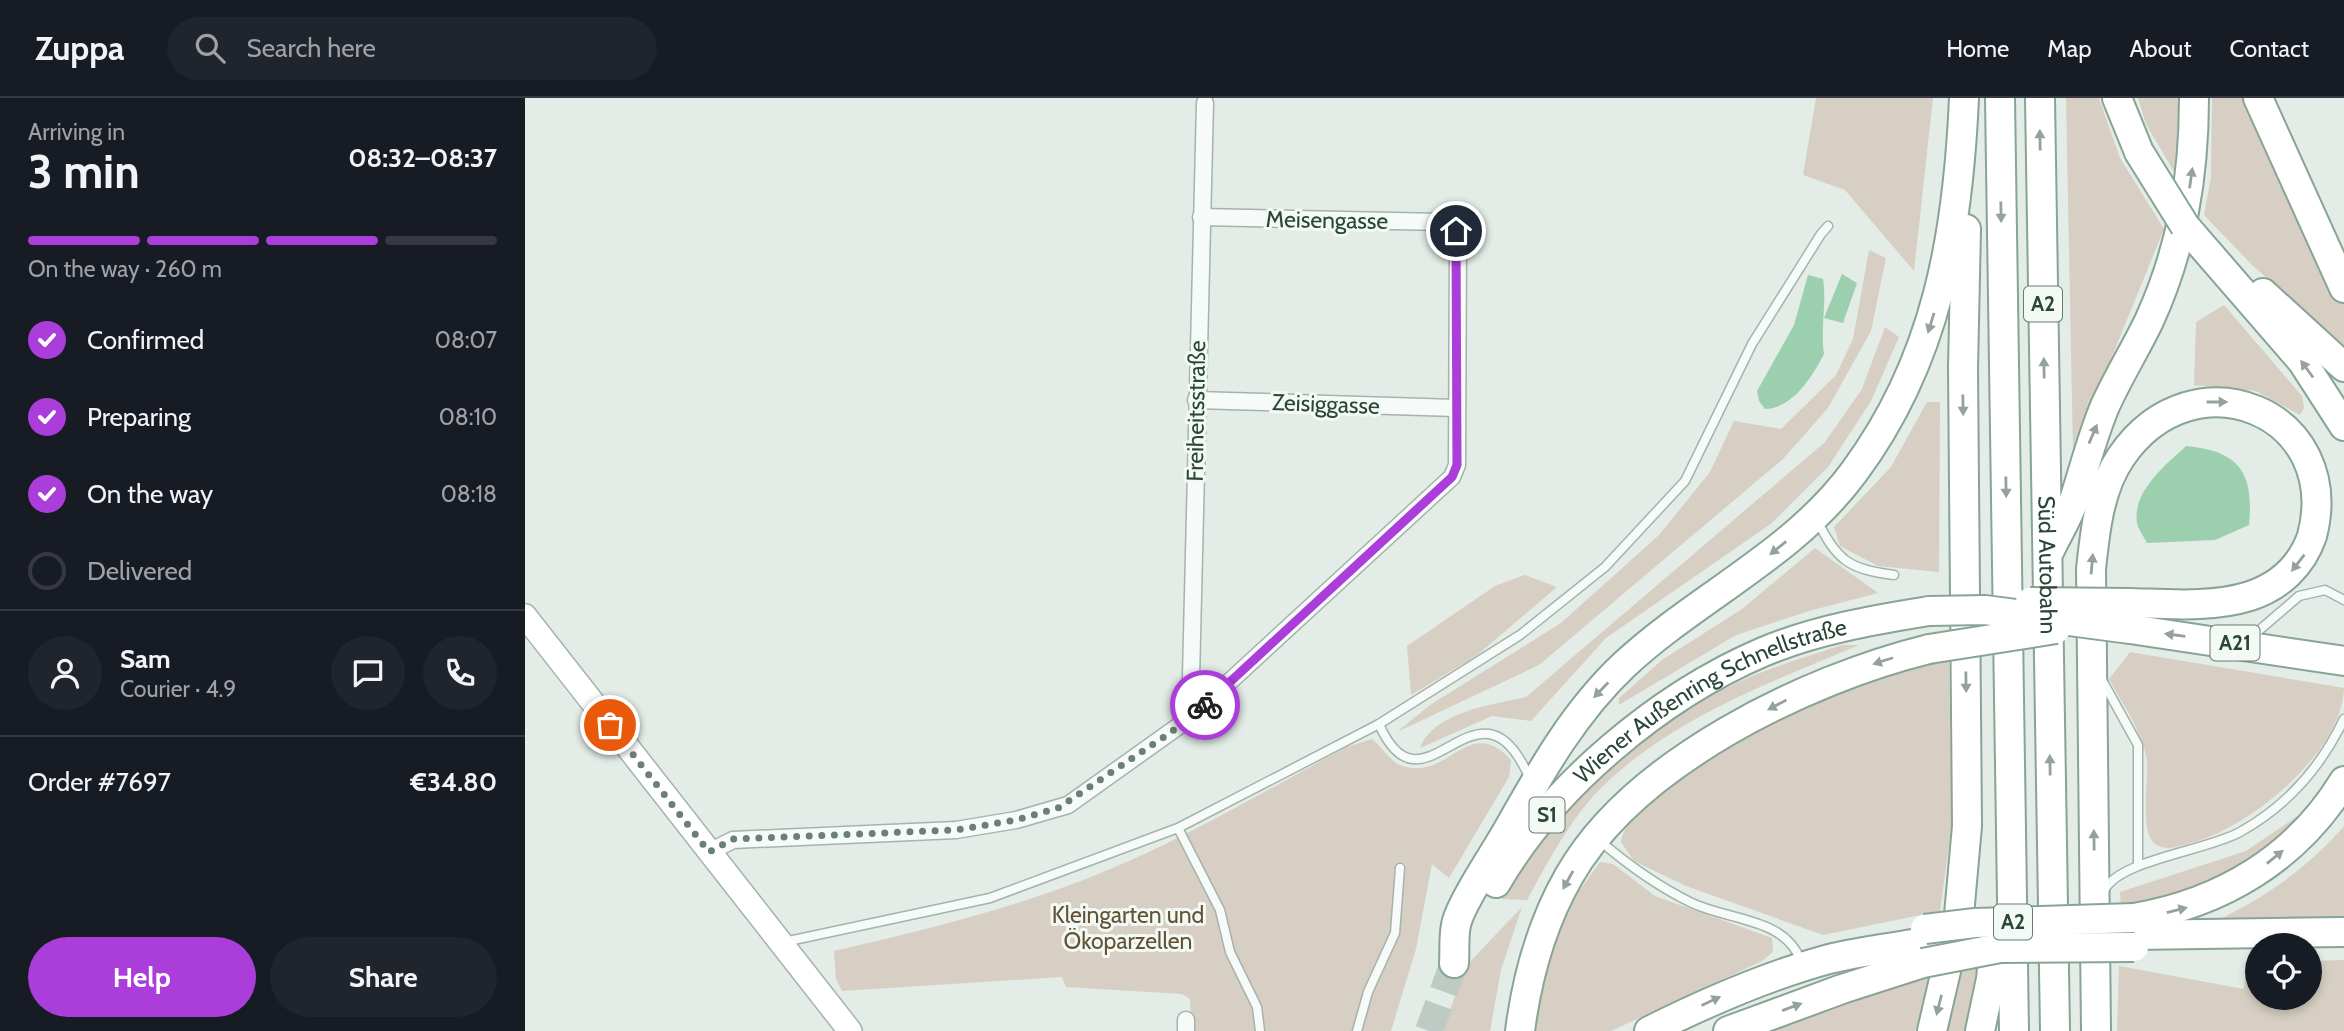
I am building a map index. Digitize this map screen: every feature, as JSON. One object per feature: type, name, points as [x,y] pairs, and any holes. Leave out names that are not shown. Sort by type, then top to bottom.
[{"type":"highway","name":"Süd Autobahn","points":[[2000,98],[2014,1031]]},
{"type":"highway","name":"Süd Autobahn","points":[[2040,98],[2055,1031]]},
{"type":"highway","points":[[2117,98],[2139,152],[2185,226],[2201,234],[2235,275],[2302,361],[2344,426]]},
{"type":"highway","points":[[2047,556],[2074,500],[2087,450],[2113,388],[2149,321],[2172,263],[2187,205],[2194,153],[2194,98]]},
{"type":"highway","points":[[2261,105],[2291,148],[2344,245]]},
{"type":"highway","points":[[2261,105],[2344,288]]},
{"type":"highway","points":[[1533,786],[1560,741],[1590,701],[1624,665],[1663,633],[1747,573],[1815,516],[1853,474],[1881,433],[1905,392],[1924,346],[1948,257],[1964,111]]},
{"type":"highway","points":[[1932,1031],[1959,915],[1967,826],[1963,382],[1967,215],[1964,111]]},
{"type":"highway","points":[[2235,275],[2344,367]]},
{"type":"highway","points":[[1985,610],[2011,601],[2129,616],[2190,604],[2228,601],[2261,591],[2290,573],[2307,552],[2316,526],[2320,496],[2315,471],[2305,448],[2288,427],[2266,412],[2241,403],[2214,400],[2187,405],[2159,417],[2137,436],[2119,459],[2105,492],[2096,528],[2091,569],[2092,663],[2094,915],[2096,1031]]},
{"type":"highway","name":"Wiener Außenring Schnellstraße","points":[[1533,786],[1457,921],[1454,963],[1504,870],[1541,821],[1582,776],[1677,697],[1765,651],[1823,632],[1929,611],[1985,610],[2026,615]]},
{"type":"highway","name":"A21","points":[[2026,615],[2083,625],[2129,616],[2244,644],[2342,661]]},
{"type":"highway","points":[[1520,1031],[1528,982],[1551,912],[1570,874],[1596,838],[1630,803],[1663,776],[1740,725],[1839,676],[1929,649],[2083,625]]},
{"type":"highway","points":[[1728,1031],[1842,989],[1924,945],[2000,948],[2134,933],[2247,878],[2279,855],[2307,828],[2344,781]]},
{"type":"highway","points":[[1980,1031],[1995,947],[1999,841],[2011,814]]},
{"type":"highway","points":[[1649,1031],[1723,996],[1831,958],[2034,934],[2344,932]]},
{"type":"highway","points":[[1504,1031],[1510,1001],[1528,982]]},
{"type":"main road","points":[[525,616],[850,1031]]},
{"type":"street","name":"Freiheitsstraße","points":[[1190,718],[1205,103]]},
{"type":"street","name":"Meisengasse","points":[[1201,217],[1443,222],[1452,226],[1458,240],[1455,408]]},
{"type":"street","name":"Zeisiggasse","points":[[1196,400],[1455,408]]},
{"type":"street","points":[[709,852],[733,839],[956,830],[1016,820],[1067,805],[1190,718],[1452,477],[1457,465],[1455,408]]},
{"type":"lane","points":[[781,943],[990,898],[1178,828],[1379,724],[1520,635],[1605,567],[1685,481],[1752,344],[1828,226]]},
{"type":"lane","points":[[1815,516],[1840,559],[1863,571],[1894,575]]},
{"type":"lane","points":[[2244,644],[2299,596],[2325,590],[2344,600]]},
{"type":"lane","points":[[2092,663],[2138,745],[2138,864]]},
{"type":"lane","points":[[2094,915],[2106,886],[2120,873],[2138,864],[2210,846],[2267,816],[2292,795],[2314,769],[2332,745],[2344,719]]},
{"type":"lane","points":[[1379,724],[1389,747],[1406,757],[1422,760],[1436,756],[1463,737],[1478,732],[1495,734],[1510,743],[1533,786]]},
{"type":"lane","points":[[1178,828],[1220,910],[1230,952],[1257,1007],[1261,1031]]},
{"type":"lane","points":[[1596,838],[1637,873],[1694,904],[1777,931],[1794,943],[1804,967]]},
{"type":"lane","points":[[1357,1031],[1368,992],[1395,933],[1401,868]]},
{"type":"green space","points":[[1816,98],[1933,98],[1914,271],[1845,190],[1803,175]]},
{"type":"green space","points":[[2066,98],[2099,98],[2120,158],[2164,229],[2073,452]]},
{"type":"green space","points":[[2138,98],[2184,98],[2180,182],[2146,124]]},
{"type":"green space","points":[[2212,98],[2246,98],[2344,302],[2344,345],[2252,265],[2204,215],[2211,177]]},
{"type":"green space","points":[[1869,250],[1886,258],[1871,331],[1828,408],[1783,459],[1539,665],[1397,732],[1430,705],[1561,623],[1659,535],[1710,472],[1734,421],[1781,429],[1836,375],[1853,339]]},
{"type":"green space","points":[[2224,305],[2302,396],[2304,408],[2300,415],[2256,391],[2194,385],[2196,322]]},
{"type":"green space","points":[[1885,327],[1899,337],[1871,401],[1828,467],[1772,523],[1606,638],[1531,721],[1492,716],[1420,748],[1427,736],[1451,718],[1481,707],[1526,697],[1825,442],[1862,389]]},
{"type":"green space","points":[[1927,402],[1940,402],[1939,572],[1878,566],[1840,546],[1834,527],[1891,467]]},
{"type":"green space","points":[[1815,548],[1878,593],[1809,611],[1736,635],[1619,705],[1619,698],[1662,660],[1742,609]]},
{"type":"green space","points":[[1525,575],[1557,587],[1476,656],[1411,695],[1407,646],[1495,586]]},
{"type":"green space","points":[[1842,645],[1859,645],[1722,705],[1658,742],[1628,764],[1600,789],[1578,814],[1527,900],[1501,899],[1529,855],[1552,826],[1594,782],[1640,742],[1690,708],[1731,685]]},
{"type":"green space","points":[[2130,652],[2344,688],[2339,713],[2327,738],[2310,762],[2264,805],[2214,835],[2177,847],[2159,846],[2150,838],[2147,828],[2145,750],[2137,729],[2109,679]]},
{"type":"green space","points":[[1949,659],[1952,823],[1940,911],[1823,935],[1686,886],[1634,861],[1621,842],[1628,824],[1643,808],[1734,740],[1839,692]]},
{"type":"green space","name":"Kleingarten und Ökoparzellen","points":[[1372,739],[1400,765],[1417,768],[1432,765],[1470,745],[1482,743],[1496,747],[1511,760],[1509,777],[1449,878],[1432,864],[1416,949],[1391,1031],[1192,1031],[1190,999],[1182,994],[1066,987],[1062,977],[842,991],[836,979],[834,951],[984,913],[1093,876],[1185,835],[1347,747]]},
{"type":"green space","points":[[2305,811],[2265,851],[2222,877],[2175,894],[2121,908],[2120,892],[2246,851]]},
{"type":"green space","points":[[2344,826],[2344,921],[2212,923],[2283,882],[2315,856]]},
{"type":"green space","points":[[1600,862],[1613,864],[1655,896],[1772,938],[1773,952],[1762,961],[1611,1031],[1532,1031],[1545,967],[1569,905]]},
{"type":"green space","points":[[1522,907],[1501,970],[1490,1031],[1443,1031],[1465,967]]},
{"type":"green space","points":[[2344,960],[2344,1031],[2117,1031],[2119,966],[2244,989],[2245,981],[2245,1010],[2322,1010],[2322,961]]},
{"type":"green space","points":[[1977,967],[1965,1031],[1942,1031],[1958,971]]},
{"type":"green space","points":[[1935,976],[1915,1031],[1761,1031],[1795,1017]]},
{"type":"shaded area","points":[[1842,274],[1857,283],[1843,323],[1824,318]]},
{"type":"shaded area","points":[[1808,275],[1823,279],[1824,354],[1814,372],[1793,397],[1775,407],[1765,409],[1759,401],[1757,391],[1794,325]]},
{"type":"shaded area","points":[[2186,446],[2219,453],[2240,468],[2249,491],[2249,525],[2215,540],[2147,543],[2137,523],[2140,500],[2160,470]]},
{"type":"tunnel","points":[[1429,1031],[1454,963]]},
{"type":"way so far","points":[[610,725],[709,852],[733,839],[956,830],[1016,820],[1058,808],[1067,805],[1170,733],[1205,705]]},
{"type":"route","points":[[1205,705],[1452,477],[1457,465],[1456,231]]}]
